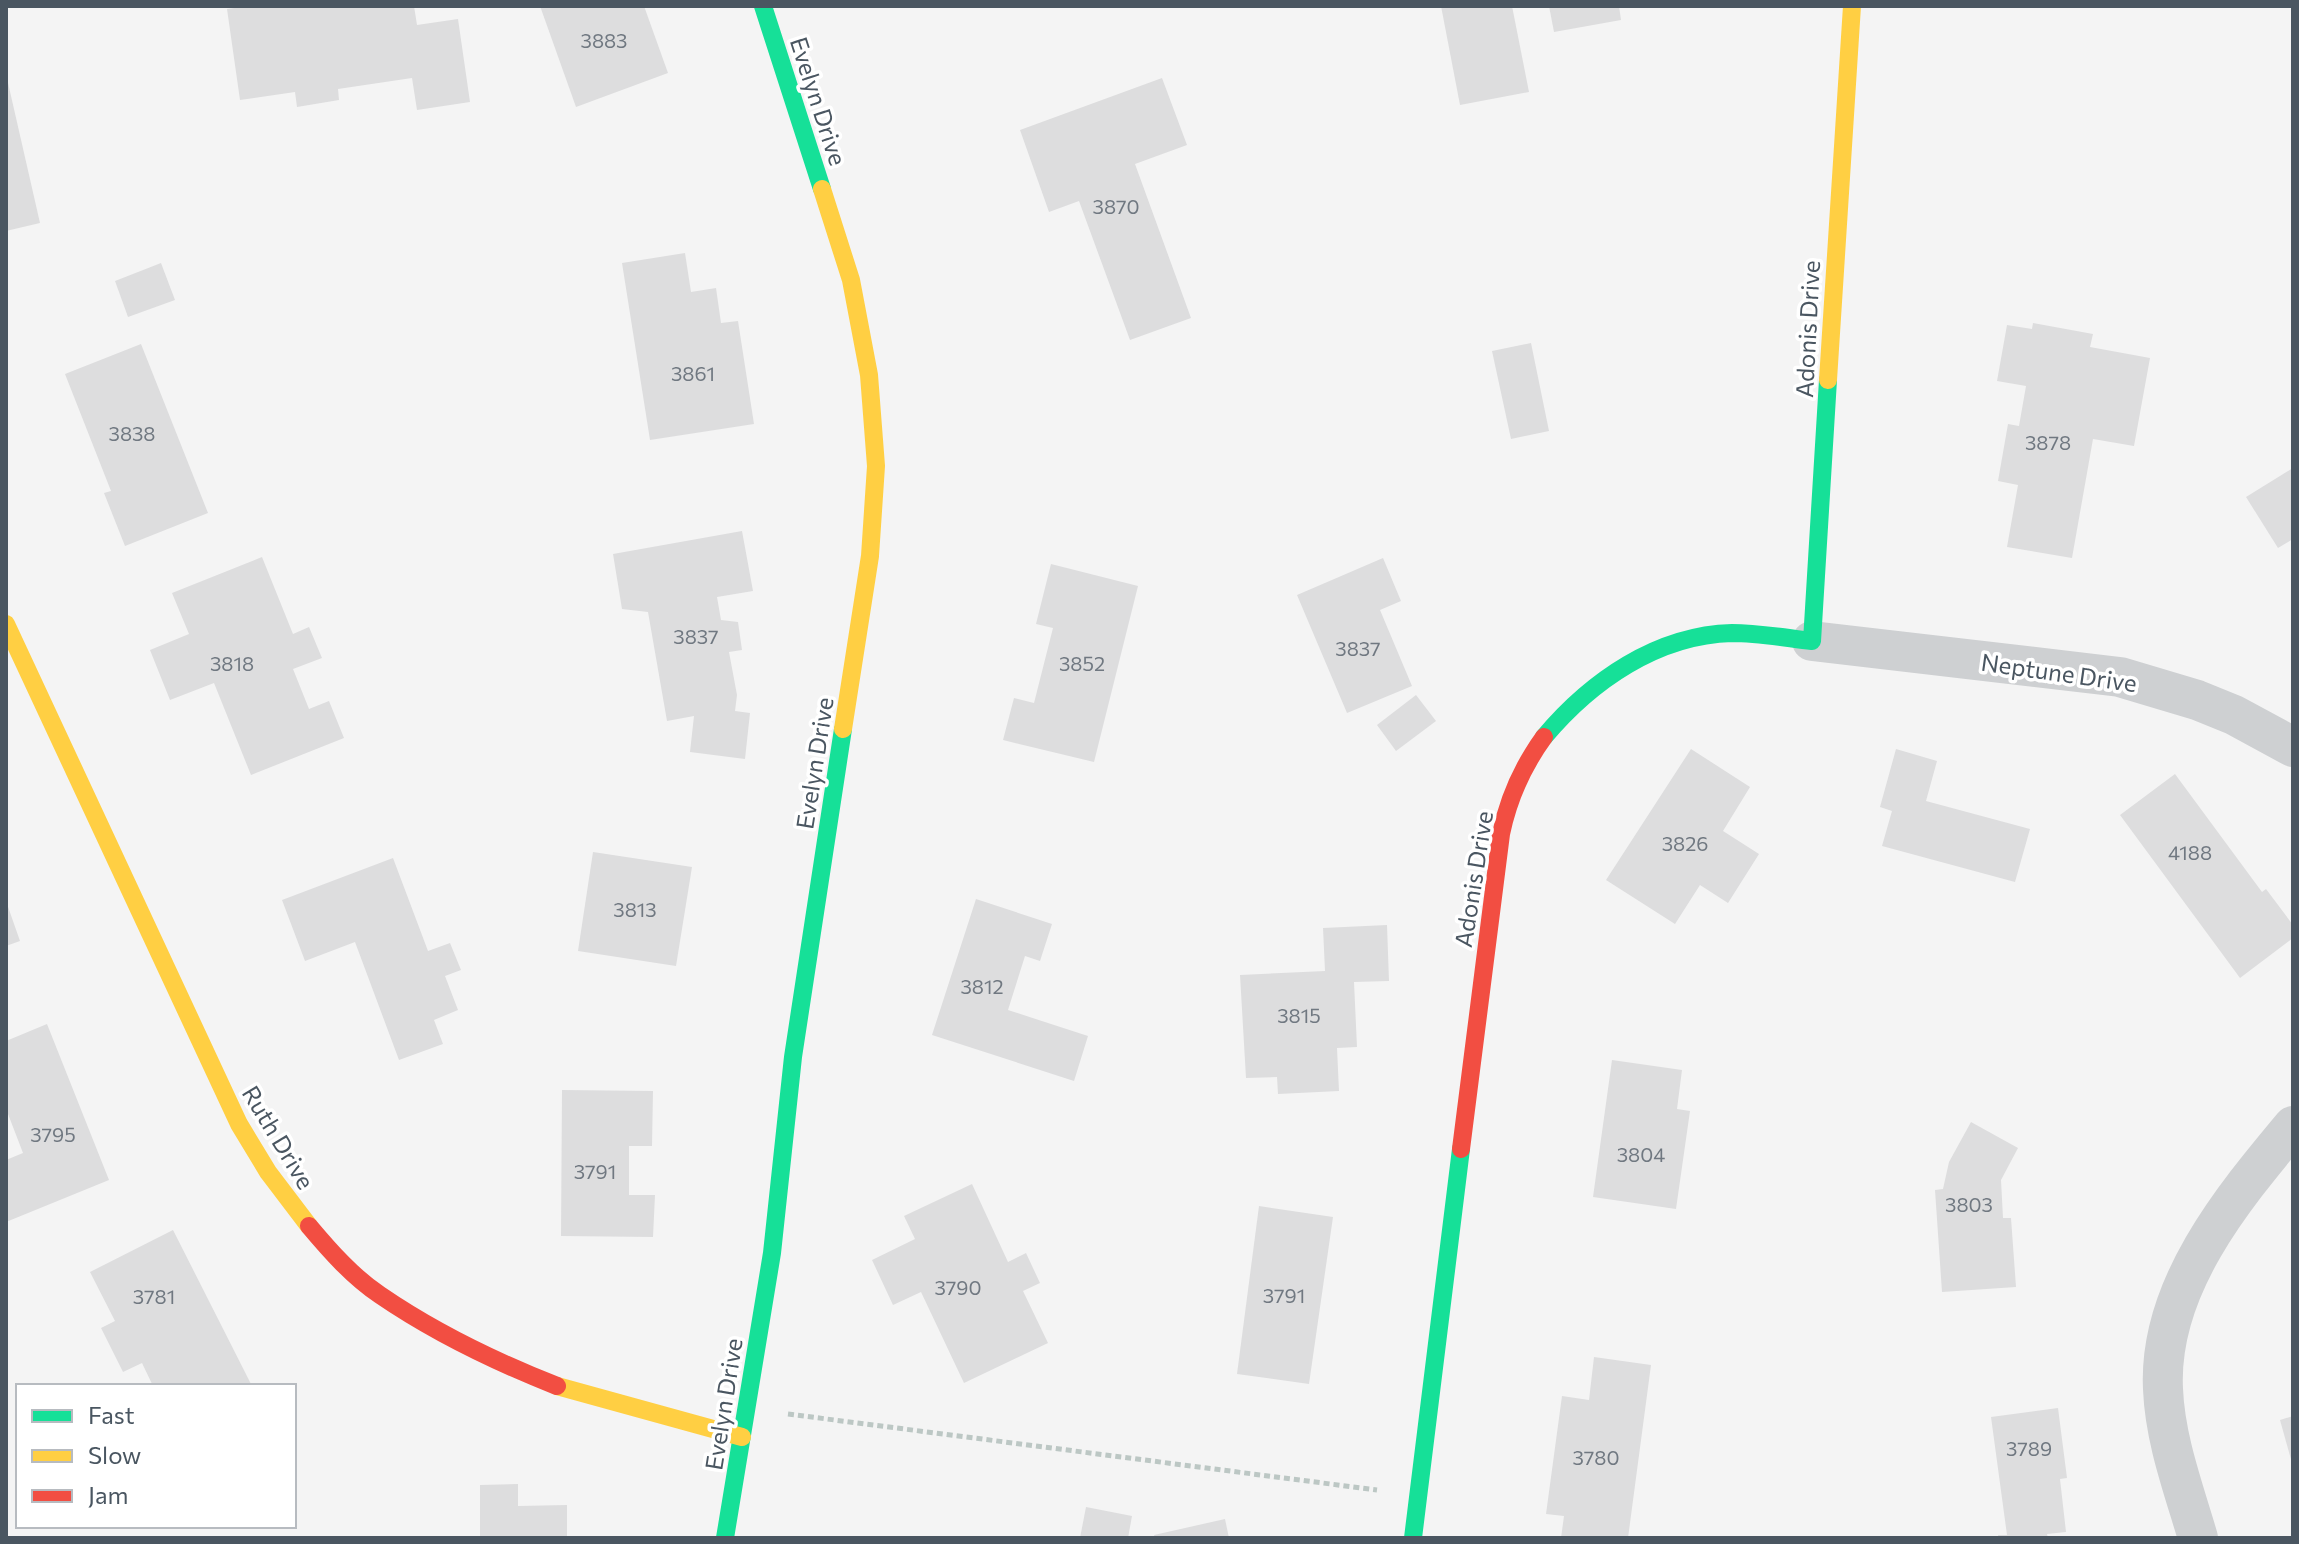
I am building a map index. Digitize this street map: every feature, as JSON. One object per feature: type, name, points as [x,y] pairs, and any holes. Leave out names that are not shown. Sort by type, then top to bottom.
[{"type":"street","name":"Evelyn Drive","points":[[725,1538],[772,1253],[793,1057],[870,556],[876,466],[869,375],[851,280],[763,6]]},
{"type":"street","name":"Adonis Drive","points":[[1413,1538],[1496,864],[1509,804],[1521,775],[1536,748],[1559,718],[1586,692],[1617,669],[1651,652],[1687,640],[1725,634],[1812,641],[1852,6]]},
{"type":"street","name":"Ruth Drive","points":[[6,624],[239,1124],[297,1213],[333,1254],[378,1294],[508,1367],[558,1387],[742,1437]]},
{"type":"street","name":"Neptune Drive","points":[[1812,641],[2120,677],[2197,700],[2293,747]]},
{"type":"street","points":[[2198,1538],[2165,1412],[2163,1365],[2166,1340],[2184,1286],[2216,1228],[2293,1126]]},
{"type":"path","points":[[747,1408],[1419,1496]]},
{"type":"building","points":[[249,6],[414,6],[417,25],[458,19],[470,102],[417,110],[412,78],[338,89],[339,100],[297,107],[295,92],[240,100],[227,9]]},
{"type":"building","points":[[540,6],[644,6],[668,73],[576,107]]},
{"type":"building","points":[[1441,6],[1512,6],[1529,92],[1460,105]]},
{"type":"building","points":[[1549,6],[1619,6],[1621,20],[1554,32]]},
{"type":"building","points":[[6,74],[40,223],[6,231]]},
{"type":"building","points":[[1162,78],[1187,145],[1135,164],[1191,318],[1130,340],[1079,201],[1049,212],[1020,130]]},
{"type":"building","points":[[685,253],[691,292],[716,288],[721,323],[738,321],[754,424],[650,440],[622,263]]},
{"type":"building","points":[[161,263],[175,300],[128,317],[115,281]]},
{"type":"building","points":[[2033,323],[2093,334],[2090,347],[2150,358],[2134,446],[2093,439],[2072,558],[2007,547],[2018,485],[1998,481],[2008,424],[2019,426],[2026,386],[1997,381],[2007,325],[2032,329]]},
{"type":"building","points":[[1531,343],[1549,431],[1511,439],[1492,351]]},
{"type":"building","points":[[141,344],[208,513],[125,546],[104,493],[111,491],[65,374]]},
{"type":"building","points":[[2293,468],[2293,539],[2278,548],[2246,497]]},
{"type":"building","points":[[742,531],[753,591],[717,597],[721,620],[738,622],[742,650],[729,652],[737,695],[735,711],[750,713],[745,759],[690,752],[694,716],[667,721],[648,612],[622,609],[613,554]]},
{"type":"building","points":[[262,557],[293,634],[309,627],[322,658],[293,669],[309,709],[329,701],[344,738],[251,775],[214,683],[170,700],[150,650],[189,634],[172,593]]},
{"type":"building","points":[[1383,558],[1401,601],[1380,610],[1412,686],[1347,713],[1297,595]]},
{"type":"building","points":[[1051,564],[1138,586],[1094,762],[1003,740],[1014,698],[1034,703],[1053,628],[1036,624]]},
{"type":"building","points":[[1416,695],[1436,721],[1396,751],[1377,725]]},
{"type":"building","points":[[1691,749],[1750,787],[1723,831],[1759,854],[1728,903],[1700,885],[1675,924],[1606,880]]},
{"type":"building","points":[[1896,749],[1937,761],[1926,801],[2030,829],[2015,882],[1882,846],[1892,811],[1880,807]]},
{"type":"building","points":[[2175,774],[2262,892],[2266,889],[2293,925],[2293,938],[2240,978],[2120,815]]},
{"type":"building","points":[[593,852],[692,867],[676,966],[578,951]]},
{"type":"building","points":[[393,858],[428,951],[450,943],[461,970],[445,976],[458,1010],[434,1020],[443,1044],[399,1060],[355,942],[305,961],[282,900]]},
{"type":"building","points":[[976,899],[1052,924],[1040,961],[1025,956],[1008,1010],[1088,1036],[1074,1081],[932,1035]]},
{"type":"building","points":[[6,901],[20,941],[6,946]]},
{"type":"building","points":[[1387,925],[1389,981],[1354,982],[1357,1047],[1337,1048],[1339,1091],[1278,1094],[1277,1077],[1246,1078],[1240,975],[1325,971],[1323,928]]},
{"type":"building","points":[[47,1024],[109,1180],[6,1222],[6,1160],[23,1153],[6,1115],[6,1041]]},
{"type":"building","points":[[1612,1060],[1682,1070],[1677,1109],[1690,1111],[1676,1209],[1593,1197]]},
{"type":"building","points":[[562,1090],[653,1091],[652,1146],[629,1146],[629,1195],[655,1195],[653,1237],[561,1236]]},
{"type":"building","points":[[1971,1122],[2018,1148],[2001,1180],[2003,1218],[2011,1218],[2016,1287],[1942,1292],[1935,1190],[1943,1189],[1949,1162]]},
{"type":"building","points":[[972,1184],[1008,1262],[1026,1253],[1040,1283],[1023,1291],[1048,1343],[964,1383],[921,1292],[893,1305],[872,1260],[915,1239],[904,1216]]},
{"type":"building","points":[[1259,1206],[1333,1217],[1309,1384],[1237,1374]]},
{"type":"building","points":[[173,1230],[251,1384],[152,1384],[142,1363],[123,1372],[101,1328],[115,1321],[90,1272]]},
{"type":"building","points":[[1594,1357],[1651,1365],[1628,1538],[1561,1538],[1564,1516],[1546,1514],[1562,1396],[1589,1400]]},
{"type":"building","points":[[2058,1408],[2067,1478],[2060,1479],[2066,1532],[2047,1534],[2048,1538],[1999,1538],[1998,1535],[2007,1535],[1991,1417]]},
{"type":"building","points":[[2293,1416],[2293,1463],[2292,1463],[2280,1420]]},
{"type":"building","points":[[518,1484],[518,1506],[567,1505],[567,1538],[480,1538],[480,1485]]},
{"type":"building","points":[[1086,1507],[1132,1516],[1128,1538],[1080,1538]]},
{"type":"building","points":[[1225,1519],[1229,1538],[1155,1538],[1154,1535]]},
{"type":"traffic: fast","points":[[763,6],[822,189]]},
{"type":"traffic: fast","points":[[1544,737],[1604,680],[1652,652],[1678,642],[1732,633],[1812,641],[1828,380]]},
{"type":"traffic: fast","points":[[725,1538],[772,1253],[793,1057],[843,729]]},
{"type":"traffic: fast","points":[[1413,1538],[1461,1149]]},
{"type":"traffic: slow","points":[[1828,380],[1852,6]]},
{"type":"traffic: slow","points":[[822,189],[851,280],[869,375],[876,466],[870,556],[843,729]]},
{"type":"traffic: slow","points":[[6,624],[239,1124],[268,1172],[309,1226]]},
{"type":"traffic: slow","points":[[557,1386],[742,1437]]},
{"type":"traffic: jam","points":[[1461,1149],[1501,834],[1517,784],[1544,737]]},
{"type":"traffic: jam","points":[[309,1226],[351,1272],[401,1309],[466,1345],[557,1386]]}]
